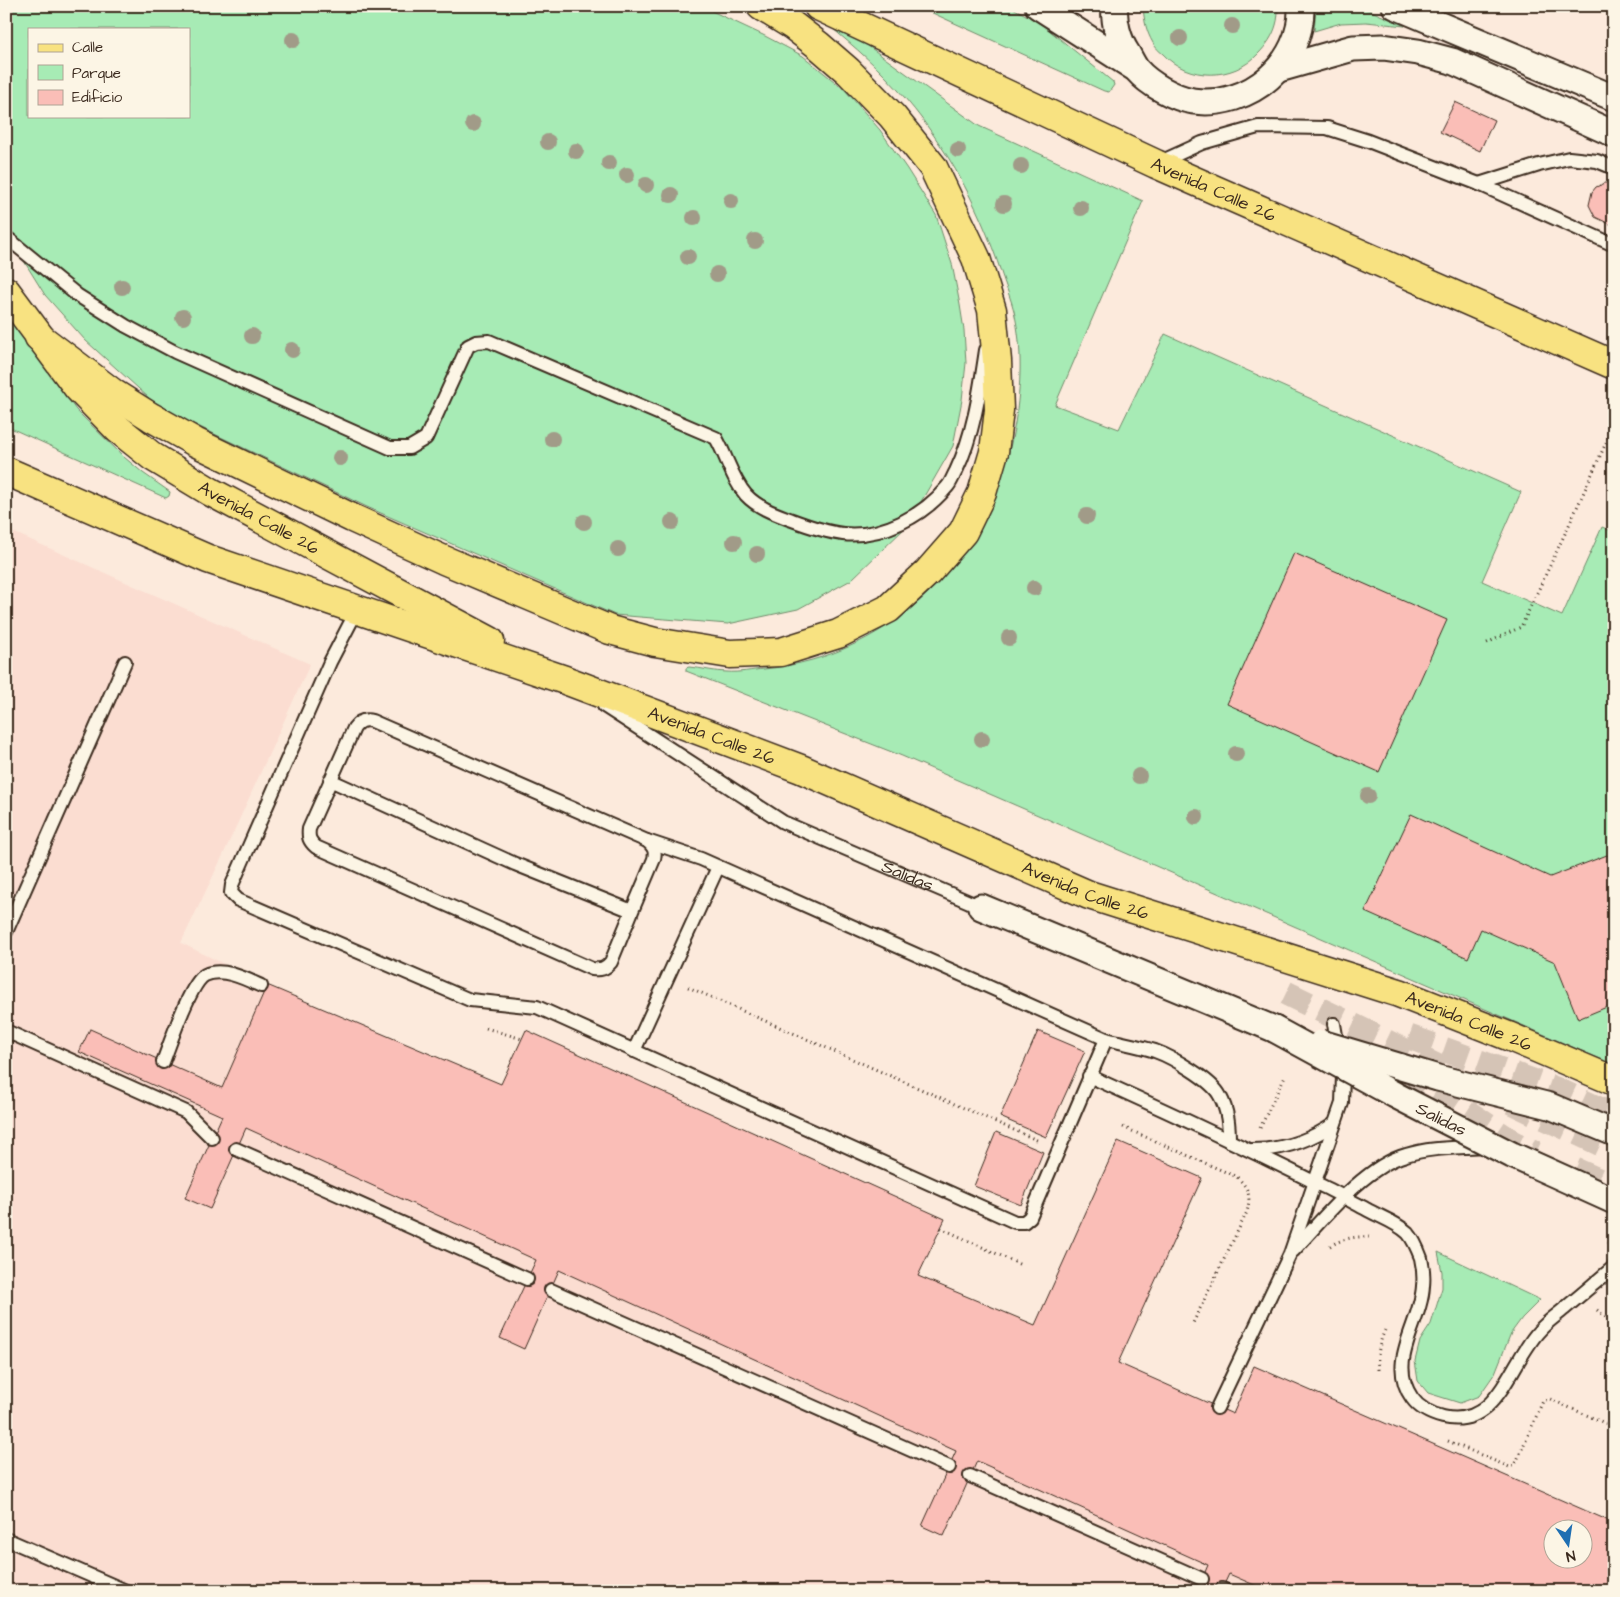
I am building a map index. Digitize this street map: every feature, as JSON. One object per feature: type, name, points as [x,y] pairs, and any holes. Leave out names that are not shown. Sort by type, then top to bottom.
[{"type":"main road","points":[[39,337],[113,393],[151,417],[247,468],[444,560],[610,630],[655,642],[730,654],[781,652],[838,634],[888,609],[928,572],[963,532],[982,493],[994,452],[999,410],[992,310],[976,258],[934,167],[892,116],[848,71],[792,25],[761,6]]},
{"type":"main road","name":"Avenida Calle 26","points":[[818,6],[1156,164],[1614,365]]},
{"type":"main road","name":"Avenida Calle 26","points":[[6,291],[78,388],[98,410],[153,457],[212,492],[565,680]]},
{"type":"main road","name":"Avenida Calle 26","points":[[6,471],[208,559],[565,680],[800,769],[1089,895],[1399,993],[1614,1081]]},
{"type":"street","points":[[1038,6],[1137,70],[1162,90],[1192,101],[1224,100],[1254,90],[1280,69],[1294,45],[1301,18],[1301,6]]},
{"type":"street","points":[[1115,6],[1114,12],[1121,43],[1137,70]]},
{"type":"street","points":[[1395,6],[1614,98]]},
{"type":"street","points":[[1280,69],[1353,48],[1382,47],[1418,52],[1452,61],[1614,134]]},
{"type":"street","name":"Salidas","points":[[981,907],[1274,1029],[1438,1078],[1550,1106],[1614,1133]]},
{"type":"street","name":"Salidas","points":[[1274,1029],[1486,1142],[1614,1201]]},
{"type":"lane","points":[[1156,164],[1202,143],[1258,127],[1327,128],[1368,141],[1480,184],[1614,245]]},
{"type":"lane","points":[[1480,184],[1539,165],[1569,158],[1597,162],[1614,168]]},
{"type":"lane","points":[[6,237],[77,295],[126,326],[175,352],[390,448],[409,448],[426,438],[468,346],[476,342],[489,341],[716,438],[736,482],[747,497],[769,512],[810,527],[844,534],[873,533],[900,523],[925,508],[948,486],[964,454],[979,392],[992,310]]},
{"type":"lane","points":[[357,610],[326,671],[232,885],[232,893],[238,900],[470,1000],[537,1007],[1016,1222],[1024,1222],[1030,1218],[1106,1039]]},
{"type":"lane","points":[[6,932],[125,662]]},
{"type":"lane","name":"Salidas","points":[[565,680],[783,822],[981,907]]},
{"type":"lane","points":[[647,841],[653,846],[654,859],[610,962],[606,968],[599,970],[592,969],[316,847],[310,842],[308,836],[309,829],[354,728],[358,722],[372,721],[647,841],[718,866],[1106,1039],[1156,1052],[1208,1082],[1219,1095],[1229,1120],[1229,1141]]},
{"type":"lane","points":[[330,780],[515,864],[632,911]]},
{"type":"lane","points":[[634,1051],[718,866]]},
{"type":"lane","points":[[163,1062],[190,994],[198,982],[205,976],[226,974],[241,977],[261,986]]},
{"type":"lane","points":[[1217,1408],[1290,1254],[1342,1103],[1343,1076],[1334,1024]]},
{"type":"lane","points":[[6,1031],[151,1090],[186,1112],[212,1138]]},
{"type":"lane","points":[[1089,1076],[1250,1150],[1386,1218],[1408,1234],[1419,1250],[1423,1265],[1423,1287],[1403,1359],[1403,1375],[1406,1388],[1413,1400],[1423,1409],[1436,1416],[1462,1418],[1476,1415],[1486,1408],[1496,1396],[1526,1347],[1540,1330],[1614,1267]]},
{"type":"lane","points":[[1250,1150],[1274,1149],[1292,1145],[1316,1136],[1334,1124]]},
{"type":"lane","points":[[1290,1254],[1344,1197],[1388,1162],[1404,1155],[1425,1151],[1514,1143]]},
{"type":"lane","points":[[236,1149],[527,1279]]},
{"type":"lane","points":[[551,1290],[949,1467]]},
{"type":"lane","points":[[970,1476],[1202,1579]]},
{"type":"lane","points":[[6,1539],[126,1591]]},
{"type":"path","points":[[1487,643],[1521,627],[1614,425]]},
{"type":"path","points":[[667,977],[1040,1142]]},
{"type":"path","points":[[486,1028],[522,1039]]},
{"type":"path","points":[[1258,1133],[1285,1076]]},
{"type":"path","points":[[1123,1127],[1237,1177],[1245,1185],[1250,1198],[1247,1212],[1193,1323]]},
{"type":"path","points":[[941,1228],[1020,1265]]},
{"type":"path","points":[[1329,1246],[1352,1237],[1368,1236],[1374,1239]]},
{"type":"path","points":[[1593,1306],[1601,1315],[1614,1324]]},
{"type":"path","points":[[1378,1372],[1377,1358],[1381,1338],[1385,1330]]},
{"type":"path","points":[[1442,1438],[1512,1467],[1515,1465],[1543,1401],[1550,1399],[1614,1427]]},
{"type":"path","points":[[1608,1424],[1614,1412]]},
{"type":"shaded area","points":[[6,529],[310,664],[181,943],[267,985],[501,1084],[509,1068],[926,1259],[919,1276],[1035,1325],[1118,1141],[1202,1178],[1118,1363],[1232,1414],[1254,1366],[1614,1523],[1614,1591],[6,1591]]},
{"type":"green space","points":[[6,6],[701,6],[803,56],[845,90],[880,130],[936,215],[952,264],[964,330],[966,363],[962,400],[953,446],[907,526],[851,580],[798,609],[728,624],[615,615],[367,507],[160,408],[85,340],[45,295],[6,232]]},
{"type":"green space","points":[[917,6],[1009,6],[1039,22],[1113,82],[1114,85],[1109,92],[1104,91]]},
{"type":"green space","points":[[1143,6],[1278,6],[1278,15],[1271,37],[1258,54],[1248,63],[1224,73],[1210,74],[1197,73],[1185,69],[1173,63],[1159,50],[1147,30]]},
{"type":"green space","points":[[1316,6],[1360,6],[1405,26],[1366,22],[1341,23],[1314,31]]},
{"type":"green space","points":[[808,8],[846,30],[979,126],[1143,201],[1055,405],[1119,429],[1165,334],[1521,492],[1482,581],[1562,616],[1602,527],[1614,532],[1614,1065],[902,756],[686,671],[686,668],[689,667],[722,672],[741,672],[812,660],[856,643],[896,619],[932,590],[961,554],[986,514],[1004,470],[1015,423],[1020,367],[1017,325],[992,248],[969,195],[940,145],[906,99],[848,41]]},
{"type":"green space","points":[[6,308],[46,369],[76,410],[124,457],[170,492],[169,496],[166,498],[6,426]]},
{"type":"green space","points":[[1438,1252],[1540,1300],[1522,1318],[1511,1333],[1495,1373],[1479,1396],[1460,1403],[1428,1393],[1418,1381],[1415,1361],[1420,1341],[1431,1324],[1442,1288],[1442,1272]]},
{"type":"building","points":[[1455,102],[1494,120],[1480,151],[1440,132]]},
{"type":"building","points":[[1608,182],[1614,182],[1614,226],[1595,217],[1589,205],[1592,192],[1596,187]]},
{"type":"building","points":[[1294,553],[1447,620],[1379,772],[1227,704]]},
{"type":"building","points":[[1411,814],[1550,877],[1607,855],[1614,859],[1614,1004],[1578,1019],[1555,962],[1481,929],[1468,958],[1365,912]]},
{"type":"building","points":[[267,985],[501,1084],[526,1030],[945,1219],[918,1276],[1035,1325],[1118,1141],[1202,1178],[1118,1363],[1233,1414],[1254,1366],[1614,1523],[1614,1591],[1268,1591],[1229,1574],[1221,1591],[1197,1591],[1208,1565],[977,1461],[944,1536],[922,1526],[956,1451],[559,1270],[524,1349],[500,1338],[536,1260],[246,1128],[210,1209],[185,1198],[222,1116],[79,1052],[90,1029],[222,1088]]},
{"type":"building","points":[[1038,1031],[1085,1051],[1046,1137],[1000,1117]]},
{"type":"building","points":[[996,1132],[1043,1152],[1021,1205],[974,1186]]},
{"type":"tunnel","points":[[1286,993],[1457,1076]]},
{"type":"tunnel","points":[[1409,1037],[1558,1090],[1614,1116]]},
{"type":"tunnel","points":[[1405,1071],[1514,1143],[1536,1153]]},
{"type":"tunnel","points":[[1511,1102],[1614,1150]]},
{"type":"tunnel","points":[[1575,1170],[1614,1187]]}]
